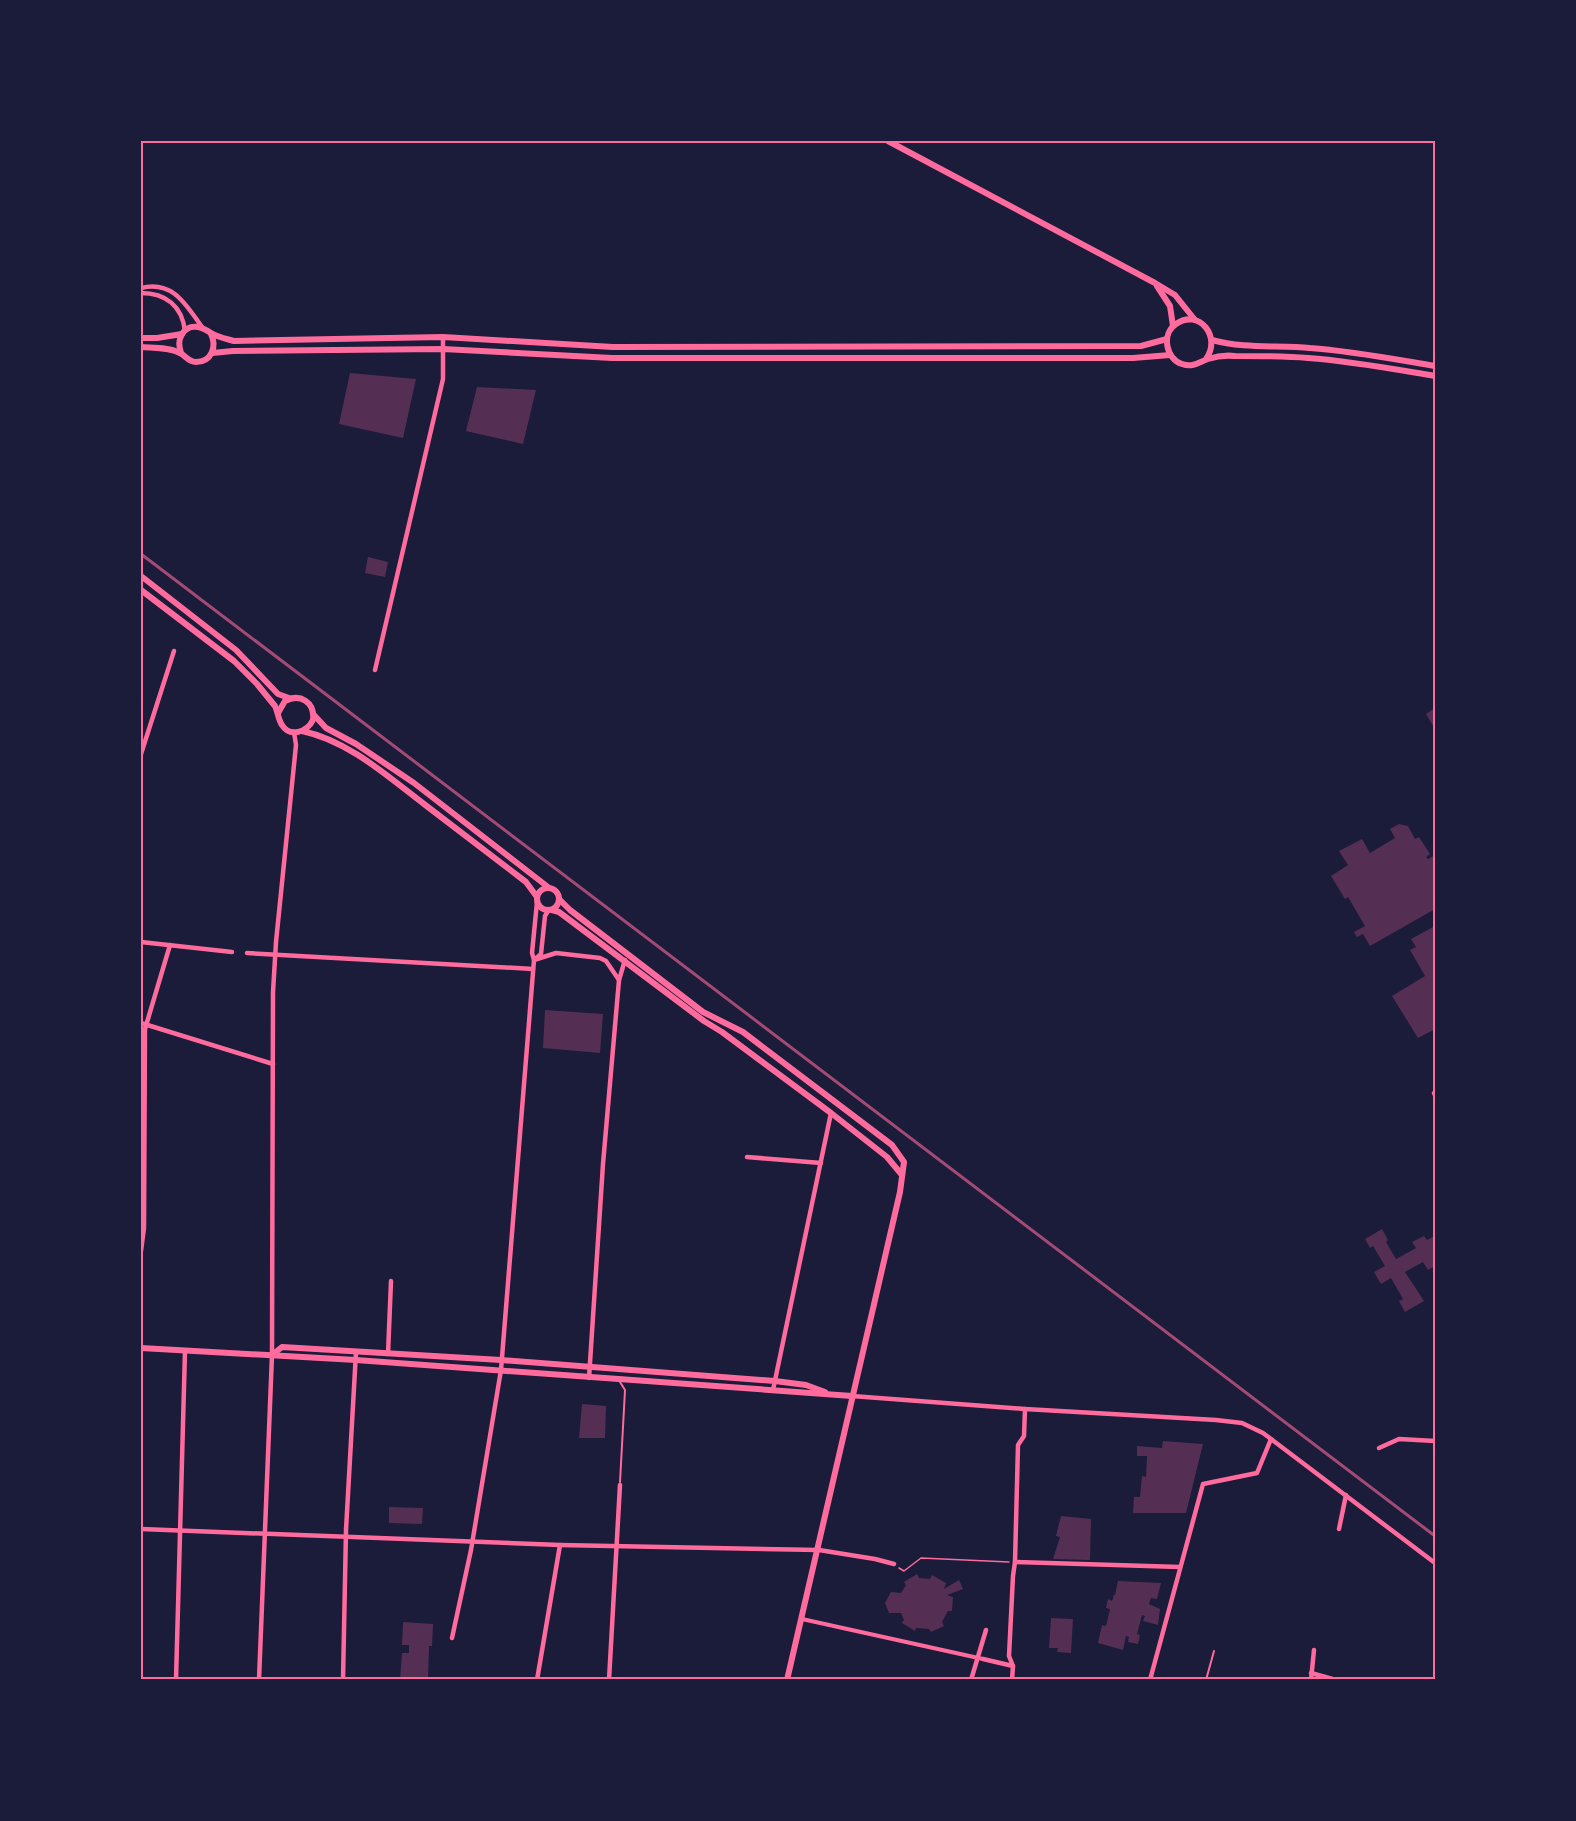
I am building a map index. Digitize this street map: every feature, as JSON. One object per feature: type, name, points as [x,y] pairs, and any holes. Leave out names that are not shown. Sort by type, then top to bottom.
[{"type":"street","points":[[888,141],[1155,283],[1175,295],[1195,321]]},
{"type":"street","points":[[1155,283],[1170,306],[1173,327]]},
{"type":"street","points":[[141,288],[155,286],[173,292],[182,299],[202,327],[211,334],[234,341],[443,337],[613,347],[1141,346],[1167,339]]},
{"type":"street","points":[[141,293],[158,295],[172,302],[181,316],[183,333]]},
{"type":"street","points":[[1206,359],[1212,349],[1212,340],[1203,324],[1195,321],[1182,321],[1173,327],[1167,339],[1167,348],[1177,362],[1185,365],[1195,365],[1206,359],[1224,355],[1307,357],[1435,376]]},
{"type":"street","points":[[181,353],[179,343],[183,333],[190,327],[202,327]]},
{"type":"street","points":[[141,338],[157,338],[183,333]]},
{"type":"street","points":[[141,347],[181,353],[191,361],[197,362],[204,360],[212,353],[214,345],[211,334]]},
{"type":"street","points":[[375,670],[443,379],[443,337]]},
{"type":"street","points":[[1212,340],[1227,344],[1348,351],[1435,366]]},
{"type":"street","points":[[212,353],[443,349],[612,358],[1133,358],[1170,355]]},
{"type":"street","points":[[141,576],[236,650],[278,694],[289,698],[305,699],[312,706],[314,715],[326,728],[356,744],[414,783],[548,887],[557,891],[560,900],[570,910],[703,1012],[743,1032],[892,1145],[904,1162],[900,1192],[819,1550],[787,1680]]},
{"type":"street","points":[[141,590],[234,661],[257,684],[278,712],[279,722],[283,727],[327,739],[378,769],[526,882],[541,908],[559,912],[625,960],[704,1021],[831,1113],[887,1157],[902,1174]]},
{"type":"street","points":[[141,754],[174,651]]},
{"type":"street","points":[[278,712],[289,698]]},
{"type":"street","points":[[298,732],[310,725],[314,715]]},
{"type":"street","points":[[259,1680],[272,1355],[274,955],[298,732]]},
{"type":"street","points":[[452,1638],[472,1541],[501,1370],[537,900],[542,889],[548,887]]},
{"type":"street","points":[[534,960],[541,954],[545,916],[558,906],[560,900]]},
{"type":"street","points":[[141,942],[232,952]]},
{"type":"street","points":[[141,1251],[144,1228],[144,1024],[170,945]]},
{"type":"street","points":[[247,953],[533,969]]},
{"type":"street","points":[[534,960],[556,953],[600,958],[606,961],[619,980]]},
{"type":"street","points":[[589,1378],[603,1164],[619,980],[625,960]]},
{"type":"street","points":[[144,1024],[273,1064]]},
{"type":"street","points":[[773,1390],[831,1113]]},
{"type":"street","points":[[747,1156],[820,1163]]},
{"type":"street","points":[[388,1354],[391,1281]]},
{"type":"street","points":[[272,1355],[282,1347],[590,1366],[775,1381],[806,1385],[834,1395]]},
{"type":"street","points":[[141,1348],[356,1360],[1025,1409],[1230,1421],[1254,1428],[1271,1439],[1435,1563]]},
{"type":"street","points":[[176,1680],[185,1351]]},
{"type":"street","points":[[343,1680],[346,1536],[356,1352]]},
{"type":"street","points":[[1012,1680],[1013,1666],[1009,1656],[1012,1576],[1015,1562],[1018,1445],[1024,1436],[1025,1409]]},
{"type":"street","points":[[1150,1680],[1203,1484],[1257,1473],[1271,1439]]},
{"type":"street","points":[[1379,1448],[1399,1439],[1435,1442]]},
{"type":"street","points":[[609,1680],[620,1484]]},
{"type":"street","points":[[1339,1529],[1346,1495]]},
{"type":"street","points":[[141,1529],[560,1545],[819,1550],[894,1564]]},
{"type":"street","points":[[537,1680],[560,1545]]},
{"type":"street","points":[[1015,1562],[1180,1568]]},
{"type":"street","points":[[802,1619],[1013,1666]]},
{"type":"street","points":[[971,1680],[980,1659],[986,1630]]},
{"type":"street","points":[[1311,1680],[1314,1650]]},
{"type":"street","points":[[1311,1673],[1336,1680]]},
{"type":"lane","points":[[618,1380],[625,1390],[620,1484]]},
{"type":"lane","points":[[1206,1680],[1214,1651]]},
{"type":"path","points":[[894,1564],[904,1572],[921,1558],[1015,1562]]},
{"type":"building","points":[[350,373],[416,379],[403,438],[339,424]]},
{"type":"building","points":[[477,387],[536,390],[523,444],[466,431]]},
{"type":"building","points":[[368,557],[388,562],[385,577],[365,573]]},
{"type":"building","points":[[1435,708],[1435,729],[1426,714]]},
{"type":"building","points":[[1399,824],[1408,826],[1415,839],[1419,837],[1430,854],[1426,857],[1428,859],[1435,855],[1435,909],[1370,946],[1363,934],[1357,937],[1354,932],[1365,926],[1348,897],[1345,899],[1331,876],[1348,865],[1339,851],[1362,839],[1370,853],[1395,838],[1390,829]]},
{"type":"building","points":[[1435,926],[1435,1029],[1418,1038],[1392,996],[1425,976],[1410,950],[1416,947],[1411,939]]},
{"type":"building","points":[[545,1010],[603,1014],[600,1053],[543,1048]]},
{"type":"building","points":[[1382,1229],[1388,1240],[1386,1242],[1396,1259],[1416,1248],[1412,1242],[1424,1236],[1427,1240],[1435,1236],[1435,1266],[1428,1270],[1423,1262],[1405,1272],[1424,1301],[1405,1312],[1399,1301],[1403,1299],[1391,1278],[1381,1284],[1374,1272],[1385,1266],[1373,1246],[1370,1248],[1365,1239]]},
{"type":"building","points":[[582,1404],[606,1406],[605,1438],[579,1438]]},
{"type":"building","points":[[1163,1441],[1203,1444],[1186,1513],[1133,1513],[1134,1497],[1140,1497],[1142,1476],[1146,1477],[1147,1456],[1137,1456],[1137,1446],[1162,1448]]},
{"type":"building","points":[[389,1507],[423,1508],[422,1524],[389,1523]]},
{"type":"building","points":[[1061,1516],[1091,1519],[1090,1560],[1053,1559],[1060,1537],[1056,1536]]},
{"type":"building","points":[[917,1574],[919,1578],[930,1579],[932,1575],[946,1583],[944,1589],[959,1580],[963,1589],[947,1595],[953,1597],[952,1611],[948,1611],[942,1622],[944,1626],[931,1632],[929,1629],[916,1628],[915,1631],[902,1623],[904,1620],[901,1613],[889,1613],[885,1603],[891,1592],[901,1593],[906,1585],[904,1582]]},
{"type":"building","points":[[1118,1581],[1161,1583],[1157,1599],[1151,1598],[1149,1604],[1160,1609],[1158,1625],[1143,1621],[1145,1616],[1142,1615],[1137,1634],[1140,1635],[1138,1644],[1128,1642],[1129,1637],[1126,1636],[1123,1650],[1098,1643],[1102,1625],[1106,1626],[1110,1609],[1106,1608],[1108,1599],[1112,1601]]},
{"type":"building","points":[[1051,1618],[1073,1619],[1071,1653],[1057,1652],[1058,1648],[1049,1648]]},
{"type":"building","points":[[403,1622],[433,1624],[432,1646],[429,1646],[428,1680],[400,1680],[402,1653],[409,1653],[409,1645],[402,1645]]},
{"type":"railway","points":[[141,554],[1435,1536]]}]
